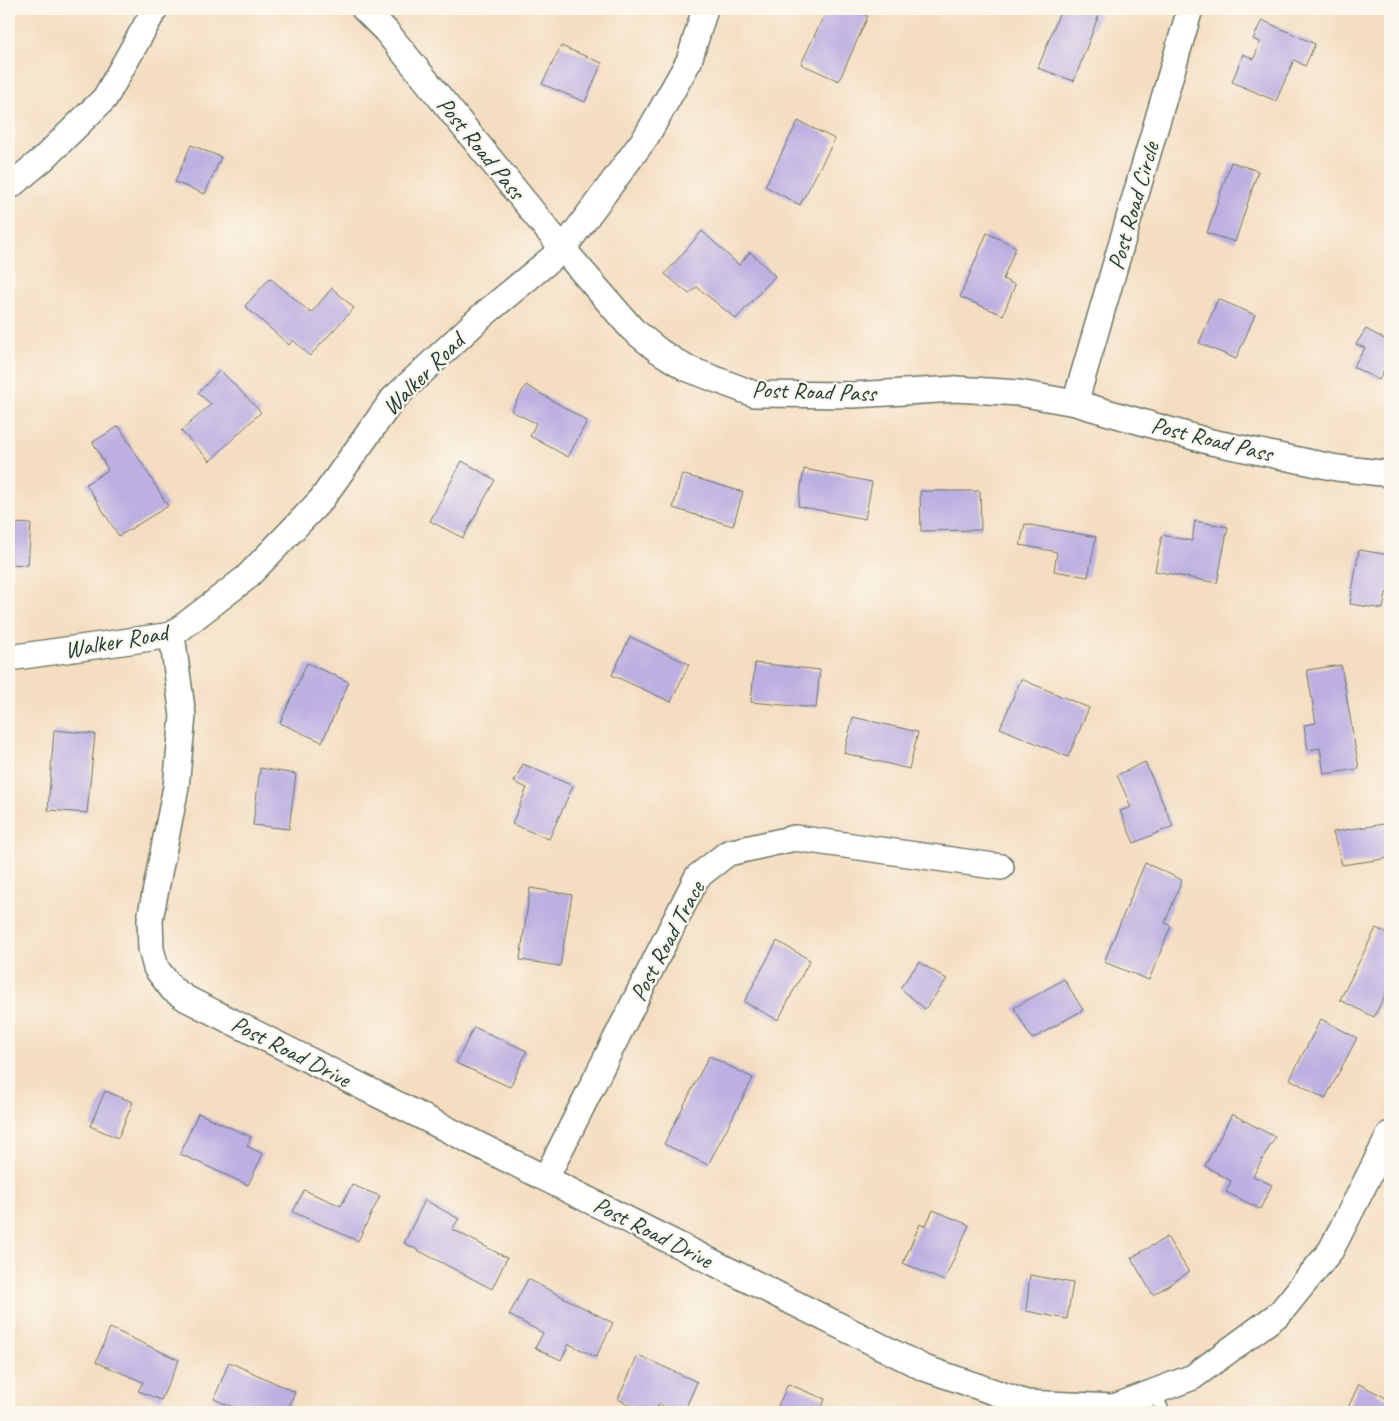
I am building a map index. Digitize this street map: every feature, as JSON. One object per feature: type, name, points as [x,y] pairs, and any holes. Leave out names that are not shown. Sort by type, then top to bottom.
[{"type":"street","points":[[9,187],[42,159],[105,98],[155,9]]},
{"type":"street","name":"Post Road Pass","points":[[364,9],[386,31],[563,249],[632,329],[659,351],[686,368],[754,394],[853,395],[956,389],[1019,392],[1075,403],[1211,442],[1337,468],[1390,474]]},
{"type":"street","name":"Walker Road","points":[[9,658],[172,635],[246,578],[320,500],[393,399],[482,316],[563,249],[646,137],[689,61],[705,9]]},
{"type":"street","name":"Post Road Circle","points":[[1075,403],[1190,9]]},
{"type":"street","name":"Post Road Drive","points":[[172,635],[183,716],[176,787],[150,919],[151,949],[156,968],[172,989],[924,1368],[1026,1402],[1114,1407],[1159,1402],[1280,1313],[1331,1250],[1390,1134]]},
{"type":"street","name":"Post Road Trace","points":[[546,1178],[697,877],[728,853],[795,838],[1001,867]]},
{"type":"building","points":[[827,9],[853,9],[868,16],[839,81],[801,64]]},
{"type":"building","points":[[1061,9],[1101,9],[1074,81],[1038,68]]},
{"type":"building","points":[[1262,20],[1315,44],[1305,66],[1294,60],[1276,101],[1232,82],[1243,54],[1254,59],[1260,42],[1253,39]]},
{"type":"building","points":[[561,46],[602,63],[585,102],[542,84]]},
{"type":"building","points":[[798,121],[835,139],[800,205],[765,186]]},
{"type":"building","points":[[191,145],[221,157],[205,194],[175,182]]},
{"type":"building","points":[[1231,162],[1258,171],[1235,242],[1207,233]]},
{"type":"building","points":[[702,231],[739,265],[750,252],[775,276],[736,319],[697,287],[689,294],[665,274]]},
{"type":"building","points":[[987,233],[1016,247],[1003,279],[1015,285],[1003,315],[960,297]]},
{"type":"building","points":[[270,278],[311,313],[332,288],[354,308],[310,356],[293,340],[289,345],[245,306]]},
{"type":"building","points":[[1218,299],[1255,315],[1236,359],[1199,343]]},
{"type":"building","points":[[1366,329],[1390,342],[1390,356],[1379,380],[1353,367],[1365,348],[1356,344]]},
{"type":"building","points":[[220,370],[261,412],[210,461],[181,431],[211,404],[198,393]]},
{"type":"building","points":[[526,385],[587,421],[568,457],[530,436],[536,423],[511,411]]},
{"type":"building","points":[[119,426],[168,506],[119,536],[86,484],[108,470],[93,442]]},
{"type":"building","points":[[462,461],[495,480],[463,538],[430,521]]},
{"type":"building","points":[[804,469],[872,482],[865,519],[798,506]]},
{"type":"building","points":[[682,474],[743,492],[733,526],[673,508]]},
{"type":"building","points":[[920,491],[980,491],[981,530],[921,531]]},
{"type":"building","points":[[1195,521],[1228,527],[1217,583],[1155,571],[1162,535],[1192,541]]},
{"type":"building","points":[[9,523],[31,524],[28,565],[9,564]]},
{"type":"building","points":[[1025,524],[1096,537],[1088,577],[1054,571],[1057,552],[1020,545]]},
{"type":"building","points":[[1359,550],[1390,555],[1390,594],[1386,593],[1383,609],[1350,604]]},
{"type":"building","points":[[630,637],[689,664],[671,702],[612,675]]},
{"type":"building","points":[[307,663],[349,682],[322,742],[280,723]]},
{"type":"building","points":[[755,663],[820,670],[816,708],[751,702]]},
{"type":"building","points":[[1341,665],[1359,769],[1324,774],[1320,748],[1308,750],[1304,725],[1316,723],[1307,670]]},
{"type":"building","points":[[1021,679],[1089,708],[1068,757],[1000,728]]},
{"type":"building","points":[[853,717],[918,732],[909,769],[844,753]]},
{"type":"building","points":[[54,730],[95,734],[87,813],[48,810]]},
{"type":"building","points":[[1145,762],[1173,826],[1134,843],[1120,811],[1131,807],[1117,775]]},
{"type":"building","points":[[523,764],[573,786],[549,839],[512,824],[527,788],[514,782]]},
{"type":"building","points":[[260,768],[296,774],[289,829],[253,825]]},
{"type":"building","points":[[1390,823],[1390,858],[1342,865],[1333,832]]},
{"type":"building","points":[[1145,863],[1182,880],[1165,923],[1171,926],[1149,980],[1104,962]]},
{"type":"building","points":[[530,888],[572,895],[560,966],[520,960]]},
{"type":"building","points":[[1376,928],[1390,935],[1390,985],[1374,1017],[1340,1000]]},
{"type":"building","points":[[777,941],[810,960],[778,1020],[744,1002]]},
{"type":"building","points":[[919,962],[947,979],[925,1009],[900,988]]},
{"type":"building","points":[[1064,979],[1083,1010],[1032,1039],[1014,1008]]},
{"type":"building","points":[[1321,1019],[1357,1038],[1325,1099],[1290,1079]]},
{"type":"building","points":[[474,1027],[527,1051],[510,1087],[456,1063]]},
{"type":"building","points":[[709,1056],[753,1078],[708,1165],[664,1144]]},
{"type":"building","points":[[105,1091],[133,1102],[118,1138],[90,1126]]},
{"type":"building","points":[[198,1113],[251,1137],[247,1146],[263,1154],[248,1185],[180,1154]]},
{"type":"building","points":[[1232,1114],[1275,1137],[1253,1176],[1272,1185],[1260,1209],[1226,1192],[1231,1181],[1205,1166]]},
{"type":"building","points":[[352,1185],[380,1196],[358,1241],[293,1212],[304,1190],[341,1206]]},
{"type":"building","points":[[425,1200],[459,1219],[452,1229],[507,1258],[492,1289],[404,1243]]},
{"type":"building","points":[[933,1210],[969,1225],[944,1281],[903,1263],[920,1224],[925,1227]]},
{"type":"building","points":[[1167,1237],[1189,1272],[1153,1295],[1131,1258]]},
{"type":"building","points":[[1030,1275],[1073,1283],[1067,1319],[1026,1311]]},
{"type":"building","points":[[528,1279],[613,1323],[596,1357],[569,1344],[561,1360],[535,1348],[543,1333],[509,1315]]},
{"type":"building","points":[[110,1328],[179,1360],[161,1400],[138,1391],[143,1382],[96,1362]]},
{"type":"building","points":[[638,1355],[697,1382],[684,1412],[677,1412],[659,1404],[655,1412],[645,1412],[618,1399]]},
{"type":"building","points":[[229,1362],[295,1392],[287,1412],[243,1412],[214,1399]]},
{"type":"building","points":[[788,1384],[825,1399],[820,1412],[775,1412]]},
{"type":"building","points":[[1359,1384],[1390,1400],[1390,1412],[1346,1412]]}]
